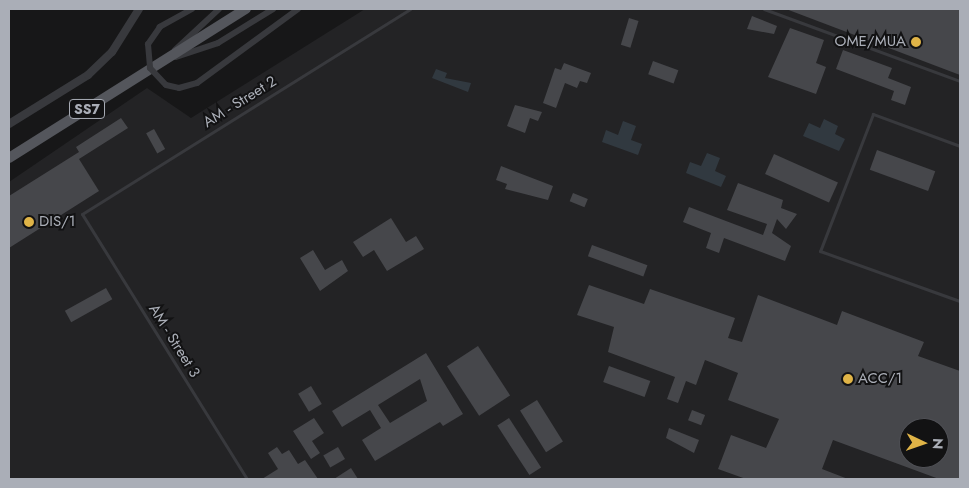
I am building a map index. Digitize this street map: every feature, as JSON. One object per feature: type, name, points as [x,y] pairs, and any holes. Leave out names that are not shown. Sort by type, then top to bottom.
[{"type":"main road","name":"SS7","points":[[9,158],[246,9]]},
{"type":"street","points":[[9,124],[88,75],[112,52],[139,9]]},
{"type":"street","points":[[192,9],[160,27],[148,44],[150,68],[166,85],[185,88],[197,83],[298,9]]},
{"type":"street","points":[[166,60],[219,9]]},
{"type":"street","points":[[166,60],[218,43],[273,9]]},
{"type":"lane","name":"AM - Street 2","points":[[82,214],[410,9]]},
{"type":"lane","points":[[764,9],[960,81]]},
{"type":"lane","points":[[960,146],[873,114],[820,251],[960,301]]},
{"type":"lane","name":"AM - Street 3","points":[[82,214],[246,479]]},
{"type":"shaded area","points":[[365,9],[960,9],[960,479],[9,479],[9,182],[147,88],[191,118]]},
{"type":"shaded area","points":[[436,69],[447,73],[445,78],[471,83],[468,92],[432,78]]},
{"type":"shaded area","points":[[824,119],[838,126],[835,134],[845,139],[839,151],[803,136],[809,123],[820,128]]},
{"type":"shaded area","points":[[623,121],[636,126],[631,140],[642,144],[638,155],[602,142],[606,130],[618,135]]},
{"type":"shaded area","points":[[707,153],[720,158],[715,171],[726,176],[721,187],[686,173],[690,162],[701,166]]},
{"type":"building","name":"OME/MUA","points":[[786,9],[960,9],[960,75]]},
{"type":"building","points":[[752,16],[777,26],[774,34],[747,29]]},
{"type":"building","points":[[629,18],[639,21],[630,48],[621,45]]},
{"type":"building","points":[[790,28],[824,40],[816,63],[826,67],[816,94],[768,77]]},
{"type":"building","points":[[843,50],[892,68],[888,78],[911,87],[905,105],[891,100],[894,91],[836,69]]},
{"type":"building","points":[[653,61],[678,70],[674,83],[648,74]]},
{"type":"building","points":[[564,63],[591,73],[587,83],[580,81],[577,88],[565,83],[556,108],[543,103],[555,68],[561,70]]},
{"type":"building","points":[[515,105],[542,112],[538,121],[530,118],[525,133],[507,126]]},
{"type":"building","name":"DIS/1","points":[[121,118],[128,128],[79,159],[99,191],[9,248],[9,196],[79,152],[76,147]]},
{"type":"building","points":[[154,129],[165,149],[157,153],[146,133]]},
{"type":"building","points":[[877,150],[935,171],[928,191],[870,170]]},
{"type":"building","points":[[774,154],[838,182],[829,203],[765,174]]},
{"type":"building","points":[[501,166],[553,186],[548,200],[505,189],[507,184],[496,180]]},
{"type":"building","points":[[738,183],[783,200],[781,208],[797,214],[786,229],[777,219],[772,233],[791,246],[785,261],[724,238],[719,253],[706,248],[711,233],[683,222],[689,207],[763,235],[767,224],[727,210]]},
{"type":"building","points":[[573,193],[588,199],[584,207],[570,201]]},
{"type":"building","points":[[391,218],[406,242],[416,236],[424,249],[387,271],[374,250],[363,257],[353,242]]},
{"type":"building","points":[[592,245],[647,265],[643,276],[588,256]]},
{"type":"building","points":[[313,250],[325,270],[342,260],[348,271],[320,291],[300,258]]},
{"type":"building","name":"ACC/1","points":[[589,285],[644,304],[650,289],[735,318],[728,338],[742,342],[758,295],[837,325],[842,311],[924,342],[918,356],[960,371],[960,479],[939,479],[909,468],[949,468],[949,418],[899,418],[899,464],[833,440],[822,469],[848,479],[746,479],[718,469],[731,435],[766,448],[779,419],[728,400],[738,373],[705,360],[696,385],[686,381],[678,403],[667,399],[675,377],[608,352],[614,327],[577,315]]},
{"type":"building","points":[[106,288],[112,299],[71,322],[65,311]]},
{"type":"building","points":[[478,346],[510,395],[479,416],[447,366]]},
{"type":"building","points":[[426,353],[463,414],[443,426],[440,422],[375,461],[362,440],[381,428],[370,410],[342,427],[332,411]],"holes":[[[420,379],[427,401],[390,423],[378,405]]]},
{"type":"building","points":[[609,366],[650,381],[645,397],[603,382]]},
{"type":"building","points":[[311,386],[322,404],[309,412],[298,394]]},
{"type":"building","points":[[537,400],[563,442],[546,452],[520,411]]},
{"type":"building","points":[[692,410],[705,415],[701,425],[688,420]]},
{"type":"building","points":[[314,418],[324,433],[312,441],[320,453],[311,459],[293,431]]},
{"type":"building","points":[[509,418],[541,467],[529,475],[497,426]]},
{"type":"building","points":[[669,428],[699,440],[694,453],[666,438]]},
{"type":"building","points":[[277,447],[282,454],[289,450],[298,464],[305,460],[318,479],[262,479],[278,469],[268,453]]},
{"type":"building","points":[[338,447],[345,459],[330,468],[323,455]]},
{"type":"building","points":[[351,468],[358,479],[334,479]]},
{"type":"place","name":"OME/MUA","points":[[916,42]]},
{"type":"place","name":"DIS/1","points":[[29,222]]},
{"type":"place","name":"ACC/1","points":[[848,379]]}]
